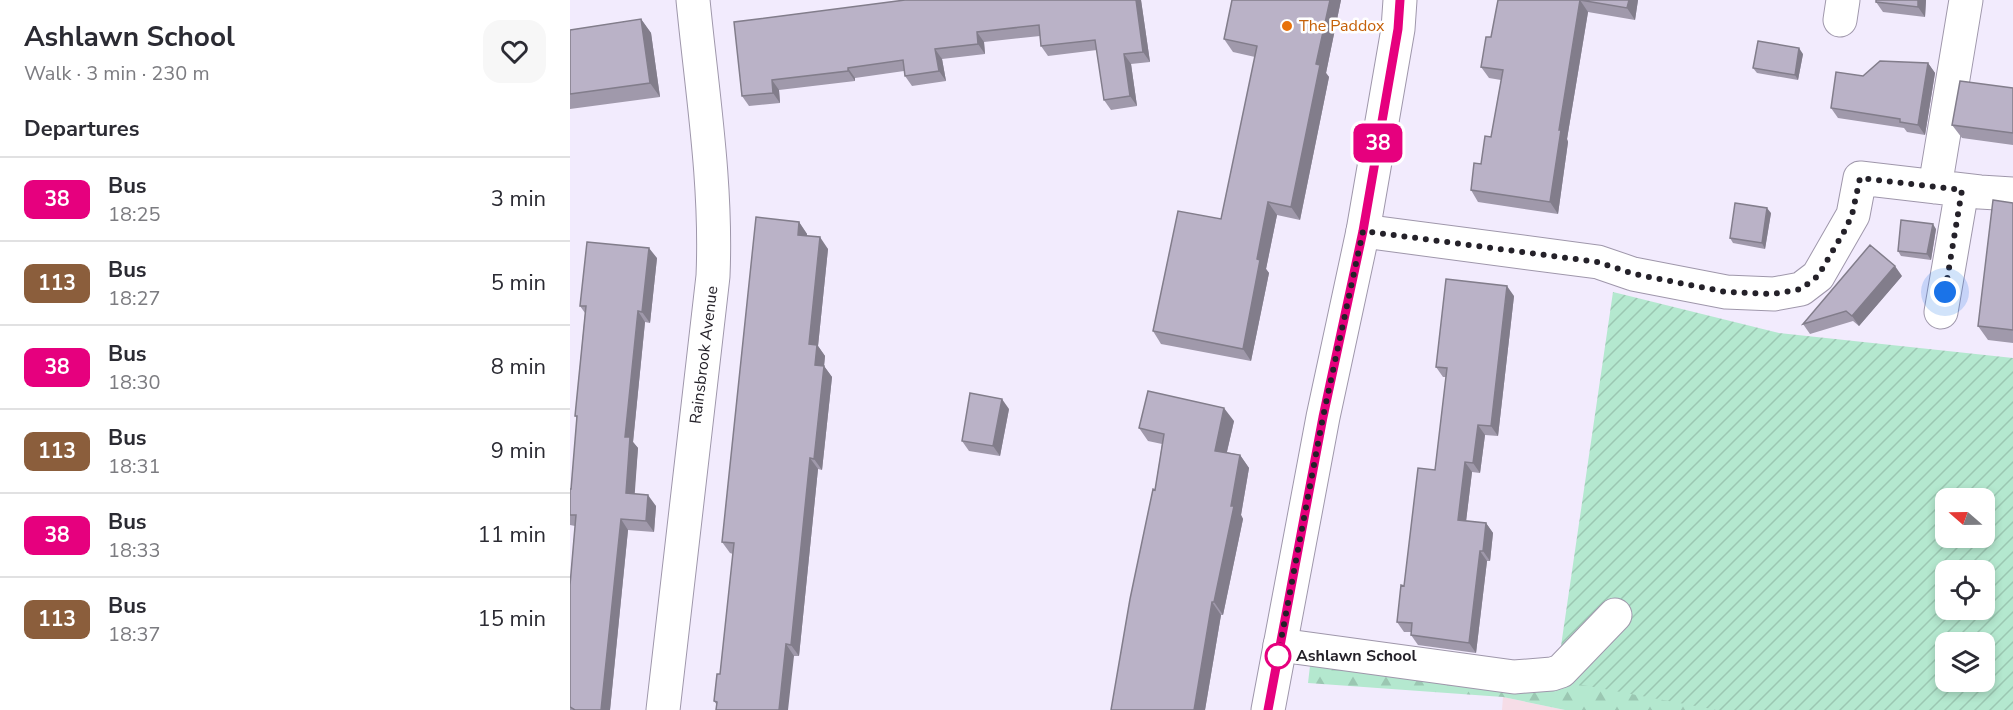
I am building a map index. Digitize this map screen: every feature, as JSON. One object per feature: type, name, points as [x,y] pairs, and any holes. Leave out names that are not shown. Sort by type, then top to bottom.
[{"type":"street","name":"Rainsbrook Avenue","points":[[663,710],[713,276],[715,228],[713,191],[693,0]]},
{"type":"street","points":[[1268,710],[1323,417],[1363,231],[1398,29],[1400,0]]},
{"type":"street","points":[[1941,312],[1959,190],[1966,0]]},
{"type":"street","points":[[1363,231],[1598,262],[1634,274],[1726,292],[1773,294],[1801,289],[1818,276],[1852,215],[1860,178],[2013,194]]},
{"type":"street","points":[[1280,645],[1514,677],[1552,674],[1561,671],[1616,615]]},
{"type":"shaded area","points":[[1503,697],[1565,710],[1502,710]]},
{"type":"green space","points":[[1613,292],[1779,333],[2013,358],[2013,710],[1717,710],[1556,680]]},
{"type":"green space","points":[[1313,640],[1558,667],[1718,710],[1565,710],[1503,697],[1308,683]]},
{"type":"building","points":[[905,0],[1136,0],[1143,52],[1124,54],[1130,96],[1104,100],[1095,40],[1041,46],[1039,25],[977,32],[978,44],[935,49],[939,71],[905,76],[903,60],[848,68],[848,71],[772,80],[773,93],[742,96],[734,22]]},
{"type":"building","points":[[1232,0],[1330,0],[1316,64],[1320,65],[1291,207],[1268,202],[1257,259],[1260,260],[1243,349],[1153,331],[1178,211],[1221,219],[1257,46],[1224,39]]},
{"type":"building","points":[[1498,0],[1580,0],[1550,202],[1471,190],[1474,163],[1481,164],[1485,136],[1491,137],[1503,70],[1481,67],[1486,37],[1491,37]]},
{"type":"building","points":[[1580,0],[1629,0],[1627,8]]},
{"type":"building","points":[[1876,0],[1918,0],[1918,7],[1876,2]]},
{"type":"building","points":[[641,19],[650,83],[570,94],[570,30]]},
{"type":"building","points":[[1758,41],[1799,48],[1795,75],[1753,68]]},
{"type":"building","points":[[1880,61],[1928,63],[1918,125],[1900,122],[1900,119],[1831,108],[1836,72],[1863,76]]},
{"type":"building","points":[[1960,81],[2013,88],[2013,133],[1952,125]]},
{"type":"building","points":[[1993,200],[2013,203],[2013,330],[1978,326]]},
{"type":"building","points":[[1735,203],[1767,208],[1762,243],[1730,238]]},
{"type":"building","points":[[756,217],[799,222],[798,235],[820,237],[809,344],[817,345],[815,365],[824,366],[814,459],[810,458],[791,645],[786,644],[779,710],[716,710],[717,702],[714,701],[717,674],[720,674],[734,543],[722,542]]},
{"type":"building","points":[[1901,220],[1933,224],[1927,254],[1898,251]]},
{"type":"building","points":[[587,242],[649,248],[642,312],[638,311],[625,437],[630,437],[626,493],[648,495],[646,521],[621,519],[601,710],[575,710],[570,707],[570,585],[576,515],[570,515],[570,489],[586,306],[580,306]]},
{"type":"building","points":[[1870,245],[1895,266],[1852,316],[1846,311],[1803,324]]},
{"type":"building","points":[[1446,279],[1507,286],[1491,426],[1478,425],[1473,463],[1465,462],[1458,520],[1486,523],[1483,551],[1480,551],[1469,643],[1411,635],[1412,623],[1397,622],[1401,585],[1404,586],[1418,468],[1435,470],[1447,368],[1436,367]]},
{"type":"building","points":[[1148,391],[1224,408],[1215,451],[1240,455],[1231,506],[1234,506],[1214,602],[1212,602],[1194,710],[1111,710],[1130,599],[1153,489],[1155,490],[1164,434],[1139,428]]},
{"type":"building","points":[[970,393],[1002,399],[993,446],[962,441]]},
{"type":"bus line","name":"38","points":[[1268,710],[1323,417],[1363,231],[1398,29],[1400,0]]},
{"type":"place","name":"The Paddox","points":[[1287,26]]},
{"type":"place","name":"Ashlawn School","points":[[1278,656]]},
{"type":"route","points":[[1278,656],[1323,417],[1363,231],[1598,262],[1634,274],[1726,292],[1773,294],[1801,289],[1818,276],[1852,215],[1860,178],[1962,190],[1945,292]]}]
